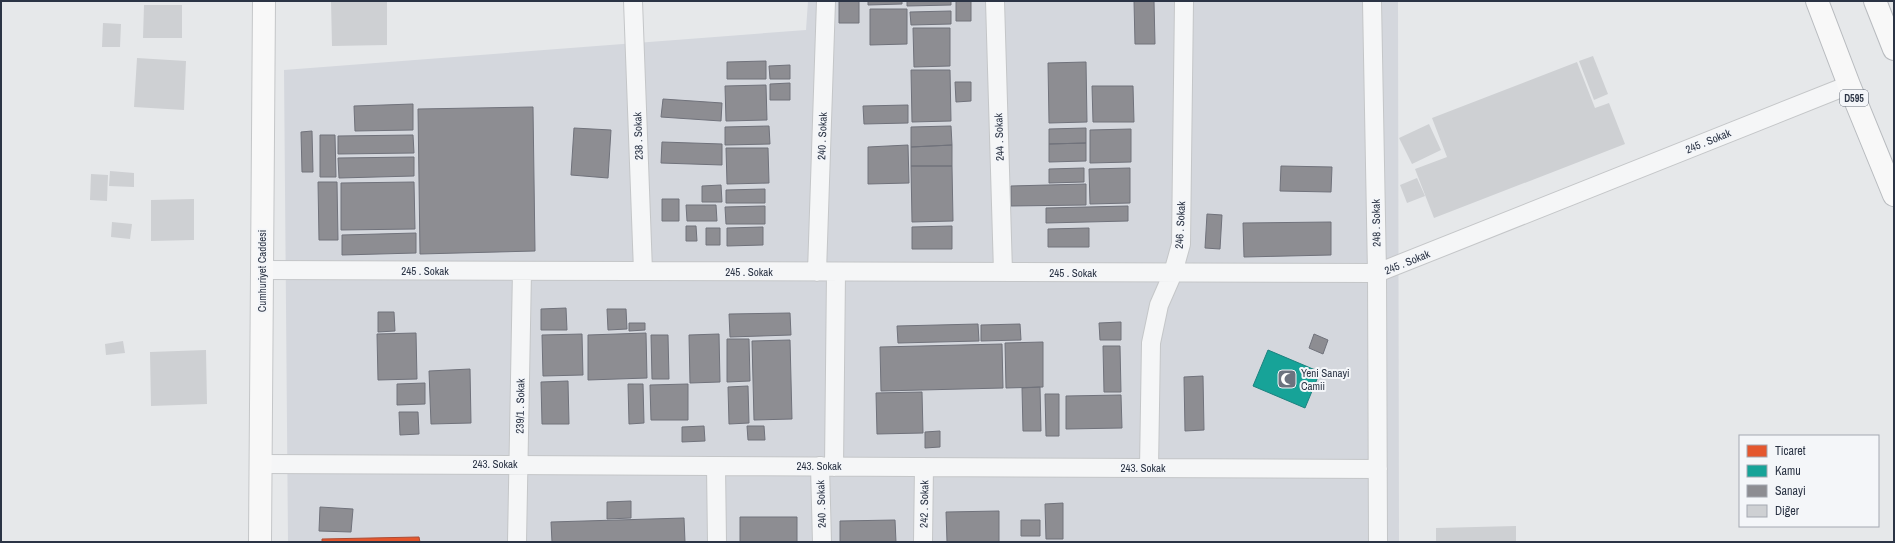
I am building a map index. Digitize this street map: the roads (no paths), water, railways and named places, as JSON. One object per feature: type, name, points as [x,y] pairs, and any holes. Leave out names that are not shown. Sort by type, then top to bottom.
[{"type":"main road","name":"Cumhuriyet Caddesi","points":[[260,542],[264,1]]},
{"type":"main road","name":"D595","points":[[1817,1],[1849,85],[1894,195]]},
{"type":"main road","points":[[1875,1],[1894,48]]},
{"type":"street","name":"238 . Sokak","points":[[633,1],[643,271]]},
{"type":"street","name":"240 . Sokak","points":[[817,272],[826,1]]},
{"type":"street","name":"244 . Sokak","points":[[995,1],[1003,272]]},
{"type":"street","name":"246 . Sokak","points":[[1149,468],[1150,343],[1159,305],[1173,273],[1181,244],[1184,1]]},
{"type":"street","name":"248 . Sokak","points":[[1372,1],[1377,274],[1378,542]]},
{"type":"street","name":"245 . Sokak","points":[[262,270],[1377,274],[1849,85]]},
{"type":"street","name":"239/1 . Sokak","points":[[517,542],[522,271]]},
{"type":"street","name":"240 . Sokak","points":[[822,542],[836,272]]},
{"type":"street","name":"243. Sokak","points":[[260,464],[1378,469]]},
{"type":"street","points":[[716,466],[717,542]]},
{"type":"street","name":"242 . Sokak","points":[[923,542],[924,467]]},
{"type":"place","name":"Yeni Sanayi Camii","points":[[1287,379]]}]
